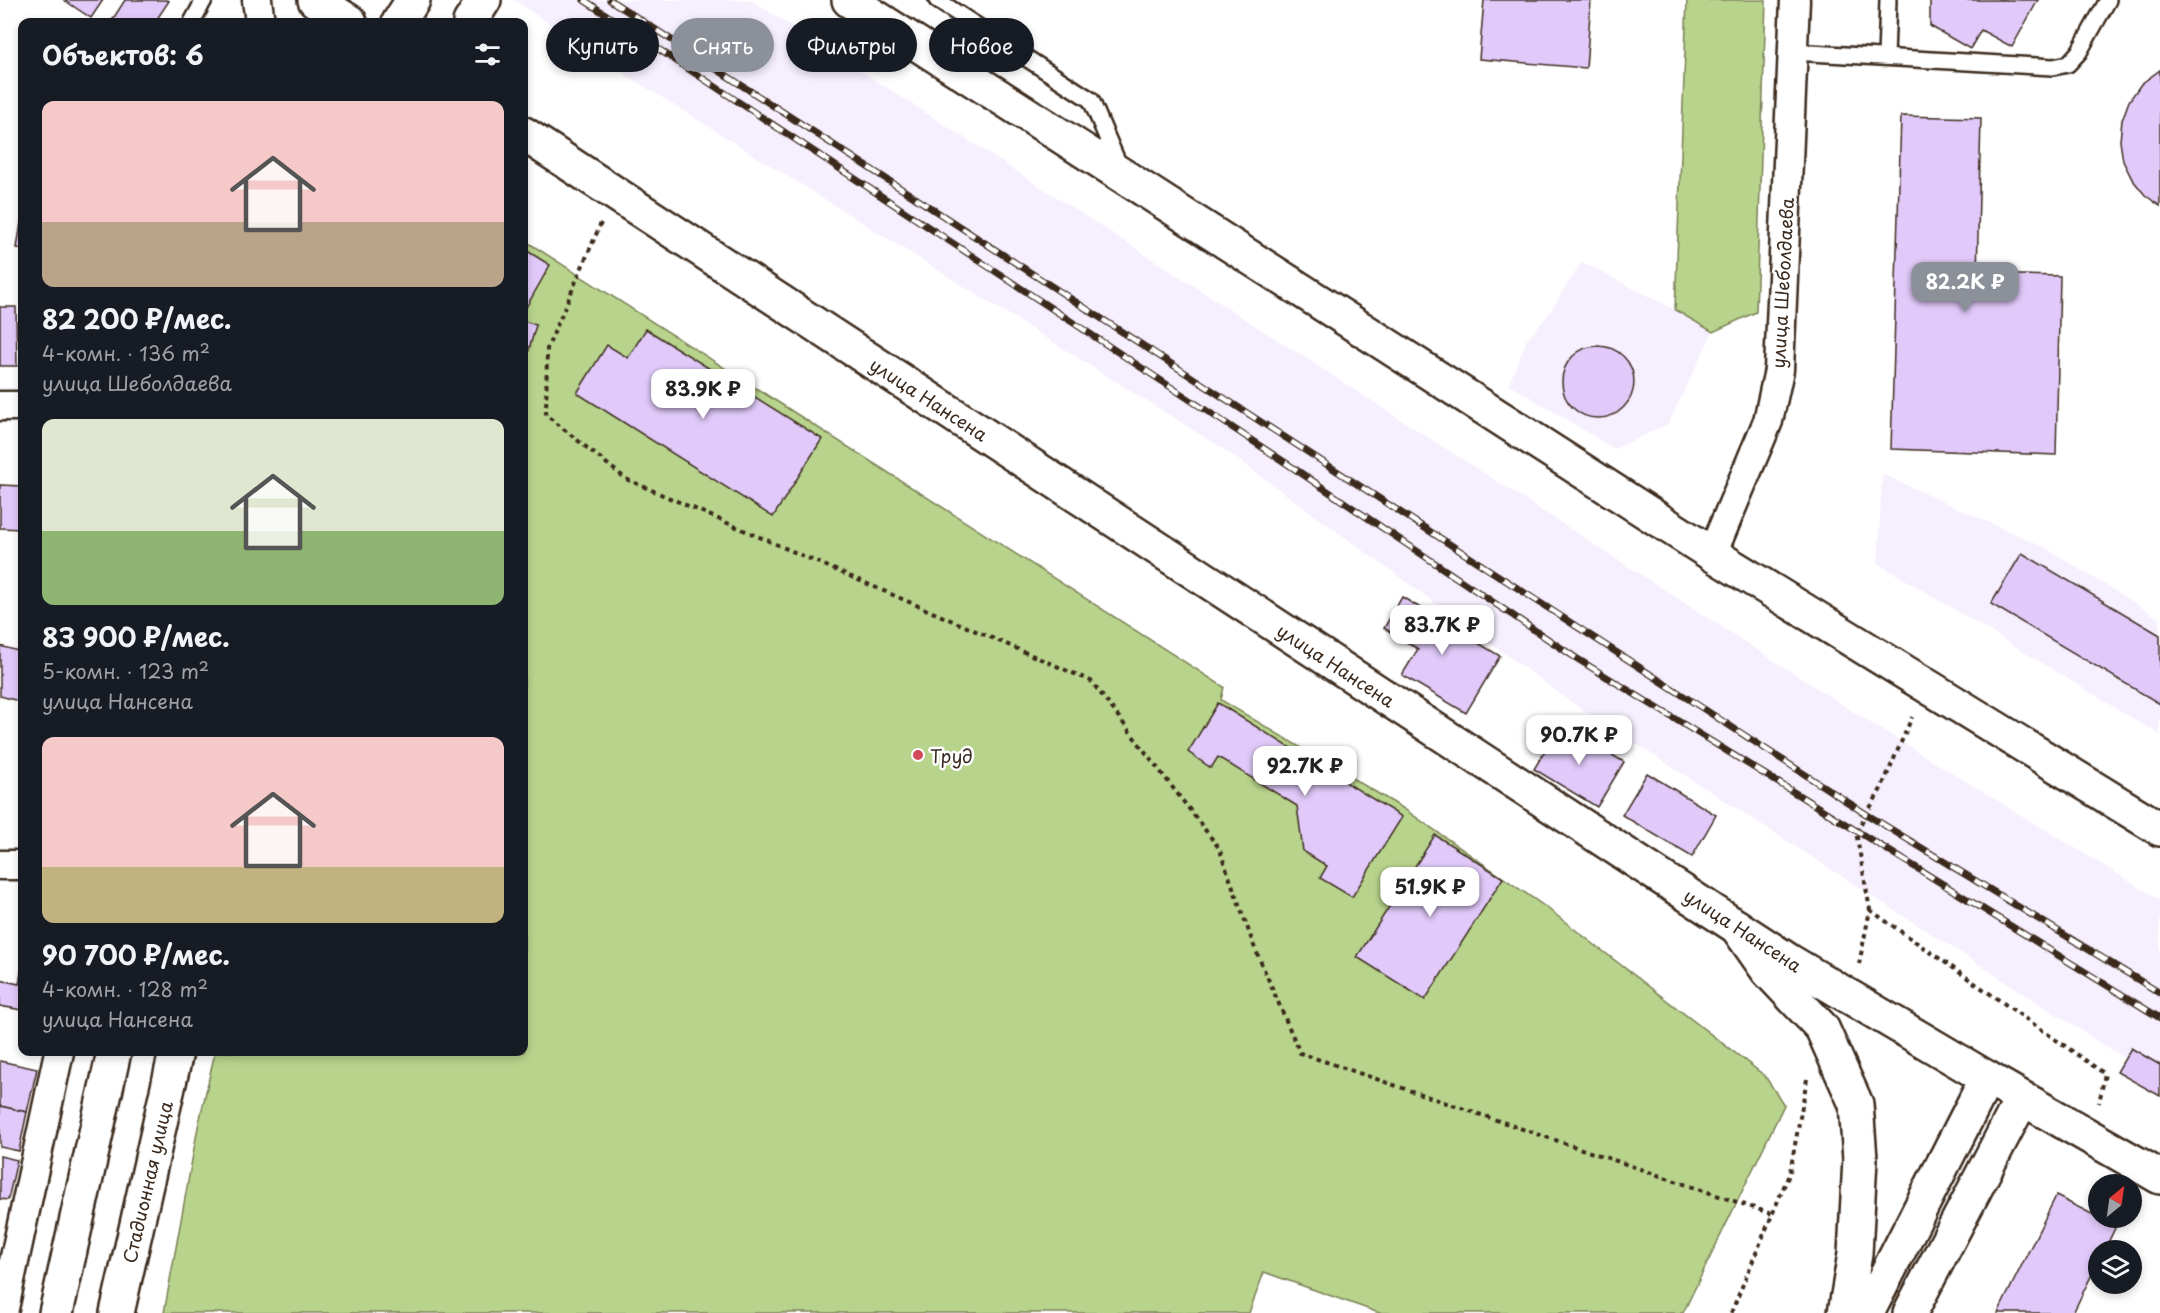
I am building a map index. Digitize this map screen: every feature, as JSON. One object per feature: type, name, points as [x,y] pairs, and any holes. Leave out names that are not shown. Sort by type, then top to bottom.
[{"type":"main road","points":[[315,0],[344,18]]},
{"type":"main road","points":[[402,18],[413,0]]},
{"type":"main road","points":[[473,18],[484,0]]},
{"type":"main road","points":[[849,0],[1712,554],[2160,829]]},
{"type":"main road","name":"улица Нансена","points":[[536,142],[1737,927],[2022,1099],[2160,1177]]},
{"type":"main road","points":[[1737,927],[1768,971],[1822,1028],[1856,1104],[1860,1159],[1855,1254],[1845,1313]]},
{"type":"main road","points":[[56,1313],[113,1056]]},
{"type":"main road","name":"Стадионная улица","points":[[117,1313],[175,1056]]},
{"type":"main road","points":[[1867,1313],[1987,1078]]},
{"type":"main road","points":[[1910,1313],[2022,1099]]},
{"type":"street","points":[[257,0],[259,18]]},
{"type":"street","name":"улица Шеболдаева","points":[[1712,554],[1768,421],[1779,370],[1795,0]]},
{"type":"street","points":[[0,406],[18,406]]},
{"type":"street","points":[[0,866],[18,865]]},
{"type":"street","points":[[3,1313],[58,1056]]},
{"type":"lane","points":[[194,18],[204,0]]},
{"type":"lane","points":[[937,0],[1091,100],[1124,176]]},
{"type":"lane","points":[[1886,57],[1888,0]]},
{"type":"lane","points":[[1793,52],[2053,67],[2068,64],[2079,52],[2108,0]]},
{"type":"path","points":[[614,192],[547,349],[546,416],[626,479],[1091,681],[1219,848],[1254,946],[1300,1053],[1772,1214]]},
{"type":"path","points":[[1843,993],[1857,969],[1870,910],[1856,832],[1881,789],[1926,686]]},
{"type":"path","points":[[1870,910],[2105,1074],[2091,1139]]},
{"type":"path","points":[[1731,1313],[1790,1172],[1804,1089],[1822,1028]]},
{"type":"shaded area","points":[[514,0],[751,0],[786,23],[786,72],[862,72],[1866,720],[2160,900],[2160,1081],[1574,704],[1225,450],[622,72],[659,72],[659,18],[546,18],[546,21]]},
{"type":"shaded area","points":[[1582,262],[1713,332],[1668,424],[1614,449],[1509,384],[1527,339],[1545,319]]},
{"type":"shaded area","points":[[1882,474],[2046,548],[2160,619],[2160,735],[1878,563]]},
{"type":"green space","points":[[1687,0],[1766,0],[1756,312],[1713,332],[1675,310]]},
{"type":"green space","name":"Труд","points":[[528,243],[1224,687],[1221,700],[1404,809],[1547,908],[1765,1076],[1784,1105],[1683,1313],[1379,1313],[1264,1272],[1249,1313],[164,1313],[198,1127],[214,1056],[528,1056]]},
{"type":"building","points":[[64,0],[103,0],[91,18]]},
{"type":"building","points":[[125,0],[169,1],[158,18],[114,18]]},
{"type":"building","points":[[1484,0],[1591,0],[1586,68],[1479,59]]},
{"type":"building","points":[[1930,0],[2038,0],[2012,47],[1981,30],[1970,49],[1930,26]]},
{"type":"building","points":[[2160,70],[2160,206],[2145,195],[2132,179],[2123,161],[2120,141],[2122,120],[2129,101],[2141,84]]},
{"type":"building","points":[[1901,116],[1981,118],[1977,274],[2060,276],[2056,455],[1891,449]]},
{"type":"building","points":[[528,251],[550,265],[528,304]]},
{"type":"building","points":[[0,307],[16,307],[17,366],[0,366]]},
{"type":"building","points":[[528,322],[536,325],[528,353]]},
{"type":"building","points":[[646,329],[822,439],[773,517],[577,393],[607,345],[628,358]]},
{"type":"building","points":[[1598,346],[1618,352],[1628,362],[1634,382],[1628,402],[1618,412],[1598,418],[1578,412],[1568,402],[1562,382],[1568,362],[1578,352]]},
{"type":"building","points":[[0,485],[18,486],[18,529],[0,528]]},
{"type":"building","points":[[2022,553],[2160,635],[2160,704],[1991,604]]},
{"type":"building","points":[[1402,597],[1500,656],[1466,713],[1402,675],[1418,649],[1384,628]]},
{"type":"building","points":[[0,646],[18,651],[18,701],[0,696]]},
{"type":"building","points":[[1218,703],[1402,817],[1352,897],[1320,878],[1327,866],[1303,851],[1297,806],[1218,757],[1211,768],[1188,752]]},
{"type":"building","points":[[1561,724],[1624,762],[1597,807],[1534,769]]},
{"type":"building","points":[[1647,773],[1716,815],[1692,857],[1622,815]]},
{"type":"building","points":[[1435,835],[1503,878],[1425,1000],[1357,957]]},
{"type":"building","points":[[0,980],[18,984],[18,1009],[0,1006]]},
{"type":"building","points":[[2131,1048],[2160,1065],[2160,1096],[2117,1072]]},
{"type":"building","points":[[0,1061],[37,1069],[27,1112],[0,1106]]},
{"type":"building","points":[[0,1106],[27,1112],[19,1151],[0,1147]]},
{"type":"building","points":[[0,1156],[17,1160],[8,1200],[0,1199]]},
{"type":"building","points":[[2056,1196],[2088,1212],[2088,1228],[2115,1228],[2109,1240],[2088,1240],[2088,1282],[2073,1313],[1998,1313]]},
{"type":"railway","points":[[584,0],[1289,465],[1576,658],[2160,1018]]},
{"type":"railway","points":[[610,0],[1866,814],[2160,993]]},
{"type":"place","name":"Труд","points":[[918,755]]}]
